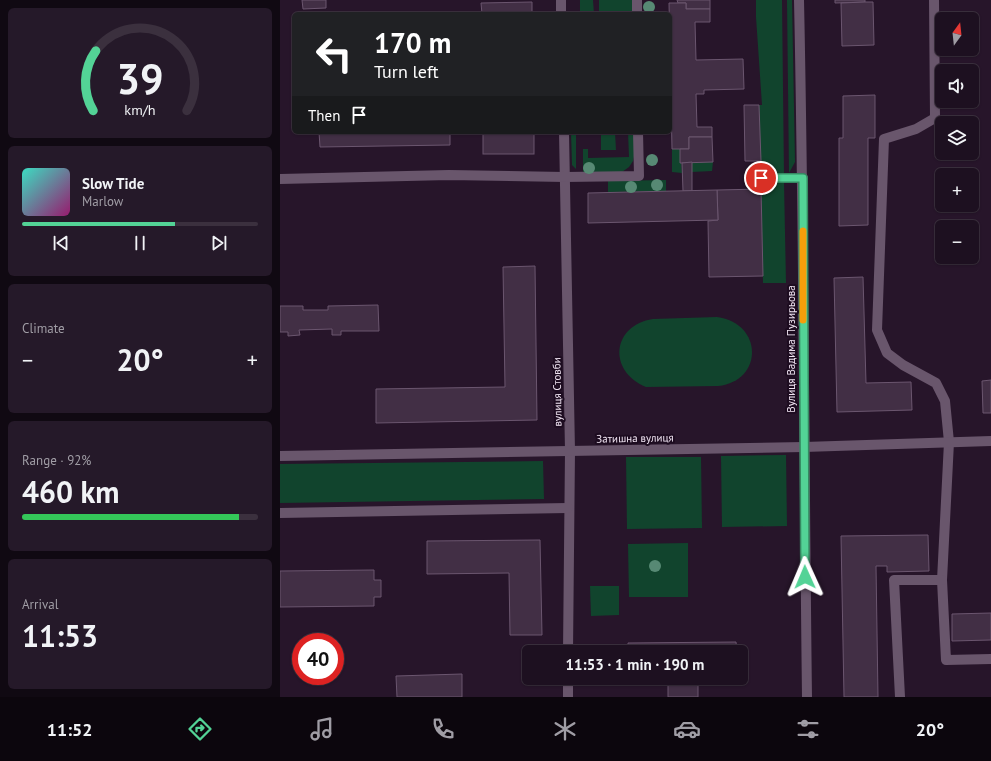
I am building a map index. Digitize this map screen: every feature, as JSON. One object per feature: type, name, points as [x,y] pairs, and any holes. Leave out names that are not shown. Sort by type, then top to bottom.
[{"type":"street","points":[[561,0],[562,12]]},
{"type":"street","points":[[637,0],[637,12]]},
{"type":"street","name":"Вулиця Вадима Пузирьова","points":[[799,0],[803,178],[807,697]]},
{"type":"street","points":[[934,0],[935,118],[916,129],[884,139],[877,330],[887,353],[903,365],[936,383],[945,401],[949,442],[942,580],[946,660],[991,659]]},
{"type":"street","name":"вулиця Стовби","points":[[564,134],[570,451],[568,508],[568,645]]},
{"type":"street","points":[[280,179],[449,175],[565,177],[639,176],[638,134]]},
{"type":"street","points":[[761,178],[803,178]]},
{"type":"street","name":"Затишна вулиця","points":[[280,456],[804,447],[991,441]]},
{"type":"street","points":[[280,513],[568,508]]},
{"type":"street","points":[[900,697],[894,580],[942,580]]},
{"type":"street","points":[[568,685],[568,697]]},
{"type":"green space","points":[[580,0],[593,0],[594,12],[580,12]]},
{"type":"green space","points":[[599,0],[632,0],[632,12],[599,12]]},
{"type":"green space","points":[[756,0],[782,0],[784,175],[760,173],[759,105],[762,105]]},
{"type":"green space","points":[[787,0],[792,0],[795,162],[789,173]]},
{"type":"green space","points":[[571,134],[576,134],[576,169],[572,165]]},
{"type":"green space","points":[[601,134],[615,134],[616,150],[601,150]]},
{"type":"green space","points":[[628,134],[634,134],[635,152],[633,161],[629,167],[622,172],[583,172],[583,149],[588,149],[588,158],[629,157]]},
{"type":"green space","points":[[672,149],[680,149],[682,173],[672,172]]},
{"type":"green space","points":[[692,162],[713,162],[712,171],[692,172]]},
{"type":"green space","points":[[666,180],[666,191],[608,192],[608,181]]},
{"type":"green space","points":[[761,182],[784,183],[786,283],[763,283]]},
{"type":"green space","points":[[717,317],[732,321],[743,330],[750,340],[752,352],[750,364],[744,374],[733,382],[718,386],[646,387],[633,380],[625,370],[620,360],[622,339],[629,330],[639,323],[653,319]]},
{"type":"green space","points":[[786,455],[787,526],[722,527],[721,456]]},
{"type":"green space","points":[[626,457],[701,457],[702,528],[627,529]]},
{"type":"green space","points":[[543,461],[544,499],[280,503],[280,464]]},
{"type":"green space","points":[[688,543],[688,597],[629,597],[628,544]]},
{"type":"green space","points":[[590,586],[619,586],[619,615],[591,616]]},
{"type":"building","points":[[302,0],[326,0],[326,8],[303,9]]},
{"type":"building","points":[[677,0],[710,0],[710,9],[686,9],[686,3],[678,3]]},
{"type":"building","points":[[835,0],[865,0],[865,2],[835,3]]},
{"type":"building","points":[[532,2],[532,12],[482,12],[481,3]]},
{"type":"building","points":[[873,2],[874,45],[842,46],[841,3]]},
{"type":"building","points":[[669,3],[686,3],[686,9],[710,9],[710,22],[695,22],[696,60],[743,59],[744,89],[704,90],[704,94],[696,94],[697,127],[712,127],[712,137],[689,137],[689,149],[672,149],[672,12],[669,12]]},
{"type":"building","points":[[875,95],[875,138],[868,138],[868,225],[839,226],[839,138],[843,138],[843,96]]},
{"type":"building","points":[[744,105],[759,105],[761,161],[745,161]]},
{"type":"building","points":[[319,134],[450,134],[450,145],[320,147]]},
{"type":"building","points":[[483,134],[534,134],[534,154],[483,154]]},
{"type":"building","points":[[689,137],[712,137],[713,162],[680,163],[680,149],[689,149]]},
{"type":"building","points":[[692,162],[692,191],[683,191],[682,163]]},
{"type":"building","points":[[761,189],[763,276],[709,277],[708,221],[718,220],[717,190]]},
{"type":"building","points":[[717,190],[718,220],[588,223],[588,193]]},
{"type":"building","points":[[535,266],[537,420],[376,423],[376,389],[505,387],[503,267]]},
{"type":"building","points":[[863,277],[866,383],[911,382],[912,410],[837,412],[834,278]]},
{"type":"building","points":[[378,305],[379,331],[341,331],[341,335],[332,335],[332,329],[299,330],[300,335],[288,336],[288,332],[280,332],[280,306],[303,306],[303,310],[328,310],[328,306]]},
{"type":"building","points":[[991,380],[991,413],[983,413],[982,381]]},
{"type":"building","points":[[928,535],[929,571],[887,572],[887,566],[876,566],[878,697],[844,697],[841,536]]},
{"type":"building","points":[[540,540],[542,635],[510,635],[509,573],[427,574],[427,541]]},
{"type":"building","points":[[374,570],[374,580],[381,580],[381,597],[374,597],[374,606],[280,607],[280,571]]},
{"type":"building","points":[[991,613],[991,640],[952,641],[952,614]]},
{"type":"building","points":[[736,642],[736,645],[628,645],[628,643]]},
{"type":"building","points":[[462,674],[462,697],[397,697],[396,676]]},
{"type":"building","points":[[668,685],[698,685],[698,697],[668,697]]},
{"type":"slow traffic","points":[[803,231],[803,320]]},
{"type":"route","points":[[761,178],[803,178],[805,577]]}]
